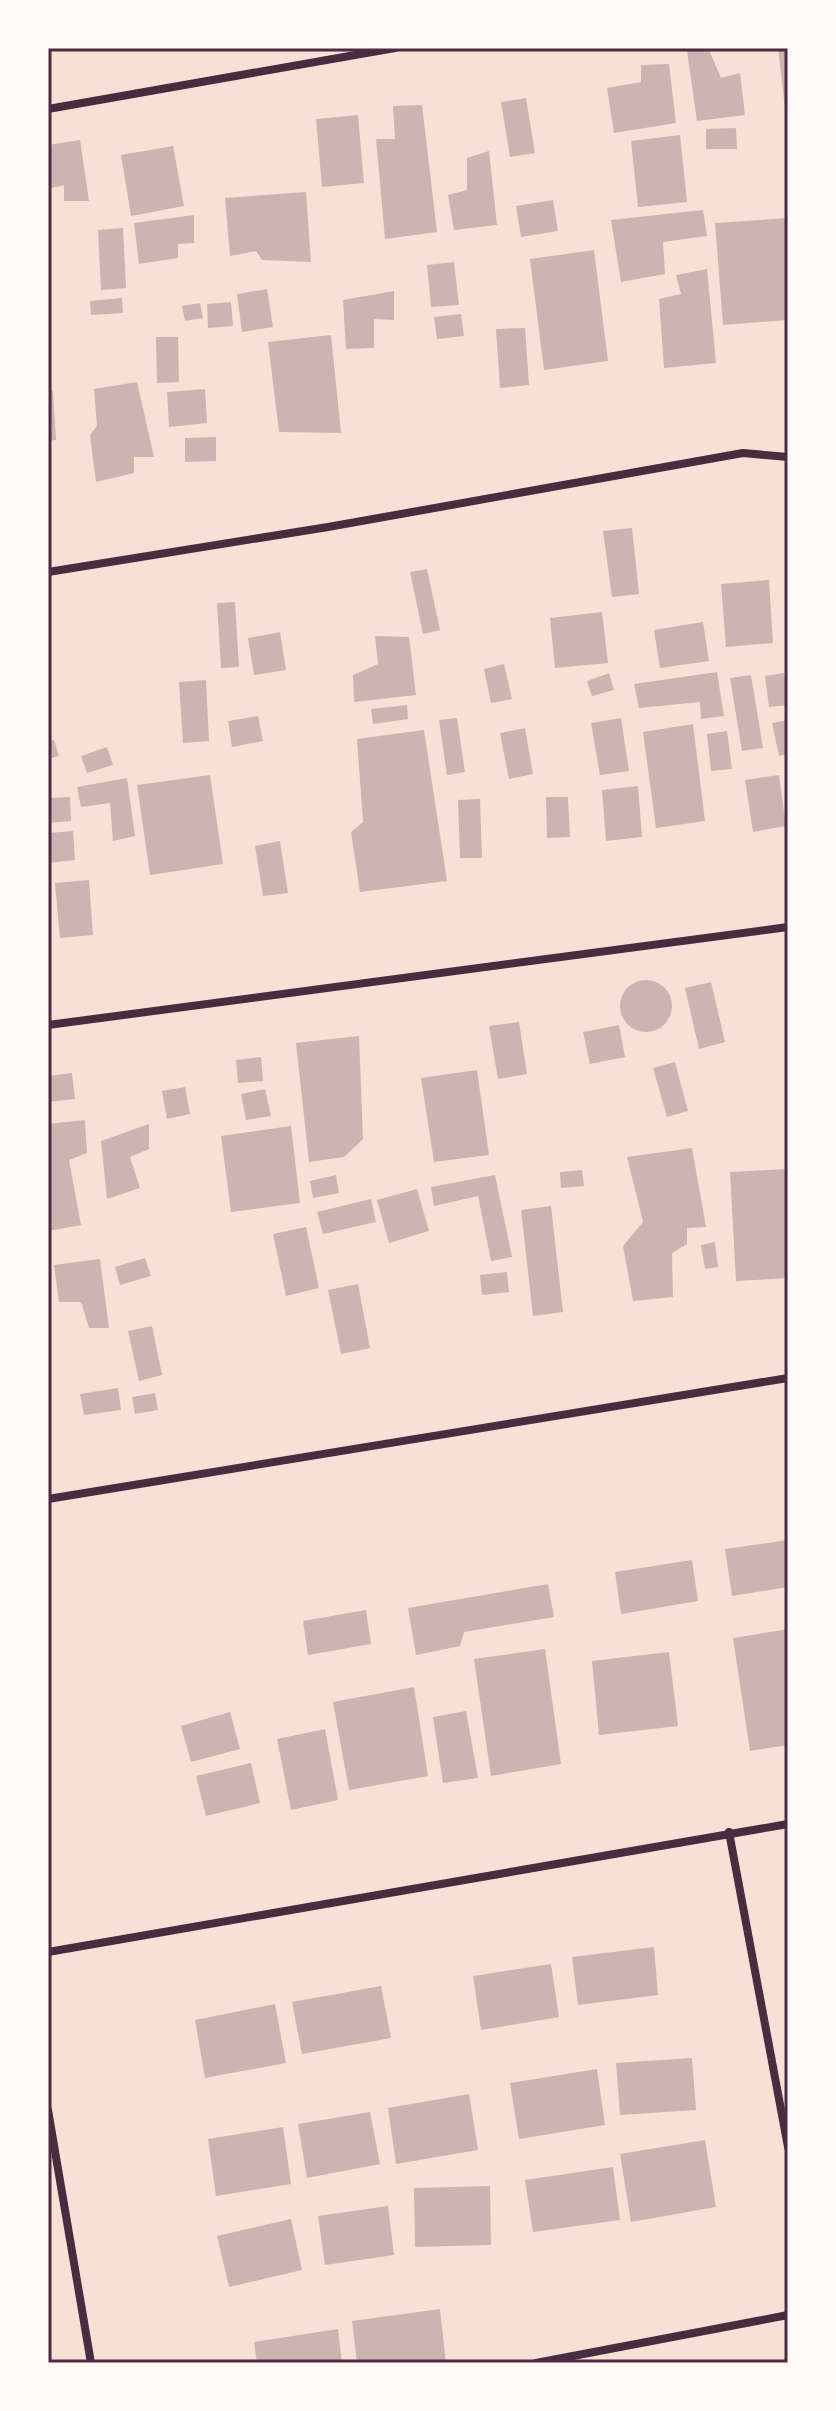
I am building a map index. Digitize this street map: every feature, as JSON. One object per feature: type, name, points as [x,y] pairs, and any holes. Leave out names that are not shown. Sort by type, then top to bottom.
[{"type":"street","points":[[48,109],[395,48]]},
{"type":"street","points":[[48,572],[328,527],[743,453],[788,457]]},
{"type":"street","points":[[48,1025],[788,927]]},
{"type":"street","points":[[48,1499],[788,1378]]},
{"type":"street","points":[[48,1952],[788,1824]]},
{"type":"street","points":[[729,1832],[788,2147]]},
{"type":"street","points":[[48,2110],[91,2363]]},
{"type":"street","points":[[536,2363],[788,2315]]},
{"type":"building","points":[[778,48],[788,48],[788,117],[786,117]]},
{"type":"building","points":[[709,50],[721,78],[740,73],[745,115],[697,121],[687,51]]},
{"type":"building","points":[[669,64],[676,123],[614,133],[607,88],[641,82],[641,65]]},
{"type":"building","points":[[526,98],[535,153],[510,157],[501,102]]},
{"type":"building","points":[[422,105],[437,232],[385,239],[376,139],[395,139],[393,106]]},
{"type":"building","points":[[358,115],[364,183],[322,187],[316,119]]},
{"type":"building","points":[[736,128],[737,149],[706,149],[706,129]]},
{"type":"building","points":[[680,135],[687,202],[638,207],[631,141]]},
{"type":"building","points":[[80,140],[89,201],[64,201],[64,185],[48,189],[48,145]]},
{"type":"building","points":[[173,146],[184,206],[131,216],[121,155]]},
{"type":"building","points":[[489,151],[497,225],[454,230],[448,195],[467,190],[467,158]]},
{"type":"building","points":[[306,192],[311,262],[262,260],[256,251],[230,256],[225,198]]},
{"type":"building","points":[[553,200],[558,231],[521,237],[516,206]]},
{"type":"building","points":[[703,210],[707,236],[663,242],[665,274],[621,282],[611,220]]},
{"type":"building","points":[[194,215],[194,243],[178,244],[178,258],[139,264],[134,223]]},
{"type":"building","points":[[788,218],[788,320],[723,325],[715,223]]},
{"type":"building","points":[[123,228],[126,288],[101,290],[98,230]]},
{"type":"building","points":[[594,250],[608,361],[544,370],[530,259]]},
{"type":"building","points":[[454,262],[459,305],[431,307],[427,265]]},
{"type":"building","points":[[707,269],[716,363],[664,368],[659,299],[681,294],[676,275]]},
{"type":"building","points":[[267,289],[273,327],[242,332],[237,294]]},
{"type":"building","points":[[394,291],[394,320],[374,319],[374,348],[346,349],[343,300]]},
{"type":"building","points":[[122,298],[123,313],[91,315],[90,301]]},
{"type":"building","points":[[231,302],[233,326],[208,328],[207,304]]},
{"type":"building","points":[[200,303],[203,318],[185,321],[182,306]]},
{"type":"building","points":[[461,314],[464,336],[437,339],[434,317]]},
{"type":"building","points":[[525,328],[529,385],[500,388],[496,329]]},
{"type":"building","points":[[331,335],[341,433],[279,432],[268,342]]},
{"type":"building","points":[[156,337],[178,337],[179,382],[157,383]]},
{"type":"building","points":[[137,382],[154,457],[134,457],[134,473],[96,482],[90,435],[97,426],[94,389]]},
{"type":"building","points":[[48,386],[53,391],[56,440],[48,441]]},
{"type":"building","points":[[205,389],[207,423],[169,427],[167,392]]},
{"type":"building","points":[[216,437],[216,461],[185,462],[185,438]]},
{"type":"building","points":[[632,528],[639,594],[612,597],[603,531]]},
{"type":"building","points":[[427,569],[440,630],[423,634],[410,572]]},
{"type":"building","points":[[769,580],[773,643],[726,647],[721,584]]},
{"type":"building","points":[[235,602],[239,667],[221,668],[217,603]]},
{"type":"building","points":[[602,612],[608,663],[555,668],[550,618]]},
{"type":"building","points":[[703,622],[709,661],[660,668],[654,630]]},
{"type":"building","points":[[280,632],[286,670],[254,675],[248,638]]},
{"type":"building","points":[[375,636],[409,637],[416,695],[354,702],[353,675],[378,664]]},
{"type":"building","points":[[504,664],[512,699],[491,703],[484,669]]},
{"type":"building","points":[[717,672],[724,716],[701,719],[700,702],[639,708],[634,684]]},
{"type":"building","points":[[609,673],[614,690],[592,696],[587,681]]},
{"type":"building","points":[[784,673],[788,705],[769,707],[765,676]]},
{"type":"building","points":[[751,675],[763,748],[742,751],[730,678]]},
{"type":"building","points":[[206,680],[209,741],[183,743],[179,682]]},
{"type":"building","points":[[407,705],[408,719],[373,724],[371,709]]},
{"type":"building","points":[[258,716],[263,741],[232,747],[228,721]]},
{"type":"building","points":[[457,718],[465,772],[447,775],[439,720]]},
{"type":"building","points":[[621,718],[629,771],[600,775],[591,723]]},
{"type":"building","points":[[788,720],[788,754],[779,756],[772,723]]},
{"type":"building","points":[[693,724],[705,821],[656,828],[643,732]]},
{"type":"building","points":[[525,728],[533,774],[509,779],[500,733]]},
{"type":"building","points":[[424,730],[447,881],[360,892],[351,832],[363,822],[357,739]]},
{"type":"building","points":[[727,731],[732,769],[711,771],[707,734]]},
{"type":"building","points":[[54,740],[59,756],[48,759],[48,742]]},
{"type":"building","points":[[107,747],[113,765],[87,773],[81,756]]},
{"type":"building","points":[[210,775],[223,864],[150,875],[137,785]]},
{"type":"building","points":[[779,775],[786,826],[753,832],[745,780]]},
{"type":"building","points":[[127,778],[135,836],[113,841],[110,803],[81,807],[77,787]]},
{"type":"building","points":[[638,786],[642,837],[606,841],[602,790]]},
{"type":"building","points":[[70,797],[71,821],[48,823],[48,798]]},
{"type":"building","points":[[546,797],[568,797],[570,837],[547,838]]},
{"type":"building","points":[[480,799],[482,858],[460,858],[458,800]]},
{"type":"building","points":[[73,831],[75,860],[49,863],[48,833]]},
{"type":"building","points":[[280,841],[288,893],[263,896],[255,846]]},
{"type":"building","points":[[89,880],[93,935],[60,938],[55,883]]},
{"type":"building","points":[[646,980],[665,987],[672,1006],[665,1025],[646,1032],[627,1025],[620,1006],[627,987]]},
{"type":"building","points":[[711,982],[725,1042],[699,1049],[685,988]]},
{"type":"building","points":[[519,1022],[527,1074],[498,1079],[489,1026]]},
{"type":"building","points":[[619,1025],[625,1057],[590,1064],[583,1032]]},
{"type":"building","points":[[359,1036],[363,1139],[344,1157],[309,1162],[296,1043]]},
{"type":"building","points":[[261,1057],[263,1081],[238,1083],[236,1060]]},
{"type":"building","points":[[675,1062],[688,1111],[667,1117],[653,1068]]},
{"type":"building","points":[[477,1070],[489,1155],[434,1162],[421,1078]]},
{"type":"building","points":[[72,1073],[75,1099],[48,1102],[48,1076]]},
{"type":"building","points":[[185,1087],[190,1114],[167,1119],[162,1091]]},
{"type":"building","points":[[265,1089],[271,1116],[246,1120],[241,1094]]},
{"type":"building","points":[[85,1120],[87,1153],[69,1160],[81,1225],[48,1231],[48,1124]]},
{"type":"building","points":[[149,1124],[149,1149],[130,1157],[140,1188],[107,1199],[101,1141]]},
{"type":"building","points":[[291,1126],[300,1203],[231,1212],[221,1136]]},
{"type":"building","points":[[692,1148],[706,1227],[687,1228],[687,1244],[672,1253],[673,1297],[633,1301],[623,1246],[643,1222],[627,1157]]},
{"type":"building","points":[[788,1169],[788,1278],[736,1281],[730,1172]]},
{"type":"building","points":[[582,1170],[584,1186],[561,1188],[560,1172]]},
{"type":"building","points":[[336,1175],[339,1193],[313,1198],[310,1181]]},
{"type":"building","points":[[495,1175],[512,1257],[491,1261],[478,1196],[434,1206],[431,1187]]},
{"type":"building","points":[[417,1189],[429,1231],[389,1243],[377,1200]]},
{"type":"building","points":[[371,1199],[376,1222],[323,1234],[317,1212]]},
{"type":"building","points":[[551,1206],[563,1312],[533,1316],[521,1210]]},
{"type":"building","points":[[306,1227],[319,1288],[286,1296],[273,1234]]},
{"type":"building","points":[[715,1242],[718,1267],[705,1269],[701,1245]]},
{"type":"building","points":[[145,1258],[151,1276],[120,1285],[115,1267]]},
{"type":"building","points":[[100,1259],[109,1328],[89,1328],[81,1302],[59,1302],[54,1265]]},
{"type":"building","points":[[507,1272],[509,1292],[482,1295],[480,1275]]},
{"type":"building","points":[[358,1284],[370,1348],[341,1354],[328,1290]]},
{"type":"building","points":[[152,1326],[162,1375],[139,1381],[128,1331]]},
{"type":"building","points":[[118,1388],[121,1410],[84,1415],[80,1394]]},
{"type":"building","points":[[155,1393],[158,1410],[135,1414],[132,1397]]},
{"type":"building","points":[[788,1540],[788,1587],[732,1596],[725,1549]]},
{"type":"building","points":[[692,1560],[698,1601],[621,1614],[615,1572]]},
{"type":"building","points":[[548,1584],[554,1617],[464,1632],[460,1646],[416,1655],[408,1608]]},
{"type":"building","points":[[366,1610],[371,1644],[308,1655],[303,1621]]},
{"type":"building","points":[[788,1629],[788,1745],[750,1751],[733,1638]]},
{"type":"building","points":[[545,1649],[561,1764],[491,1776],[474,1659]]},
{"type":"building","points":[[669,1652],[678,1726],[599,1735],[592,1661]]},
{"type":"building","points":[[414,1687],[428,1776],[349,1790],[333,1702]]},
{"type":"building","points":[[466,1711],[478,1778],[443,1783],[433,1717]]},
{"type":"building","points":[[230,1712],[240,1749],[191,1762],[181,1726]]},
{"type":"building","points":[[325,1729],[338,1800],[291,1810],[277,1739]]},
{"type":"building","points":[[251,1763],[260,1803],[206,1816],[196,1776]]},
{"type":"building","points":[[654,1947],[658,1995],[578,2005],[572,1957]]},
{"type":"building","points":[[551,1964],[559,2017],[481,2030],[473,1976]]},
{"type":"building","points":[[381,1986],[391,2038],[302,2054],[292,2002]]},
{"type":"building","points":[[275,2004],[286,2063],[205,2078],[195,2020]]},
{"type":"building","points":[[692,2058],[696,2110],[620,2115],[616,2063]]},
{"type":"building","points":[[597,2069],[605,2125],[519,2139],[510,2083]]},
{"type":"building","points":[[469,2094],[478,2150],[396,2164],[388,2108]]},
{"type":"building","points":[[370,2112],[380,2164],[307,2178],[298,2124]]},
{"type":"building","points":[[283,2127],[291,2184],[216,2196],[208,2139]]},
{"type":"building","points":[[705,2140],[716,2207],[631,2222],[620,2154]]},
{"type":"building","points":[[613,2167],[620,2220],[533,2232],[525,2180]]},
{"type":"building","points":[[490,2186],[491,2245],[415,2247],[414,2188]]},
{"type":"building","points":[[388,2206],[394,2255],[325,2265],[318,2216]]},
{"type":"building","points":[[291,2219],[302,2270],[229,2287],[217,2236]]},
{"type":"building","points":[[440,2309],[446,2363],[357,2363],[352,2321]]},
{"type":"building","points":[[338,2329],[342,2363],[257,2363],[254,2342]]}]
